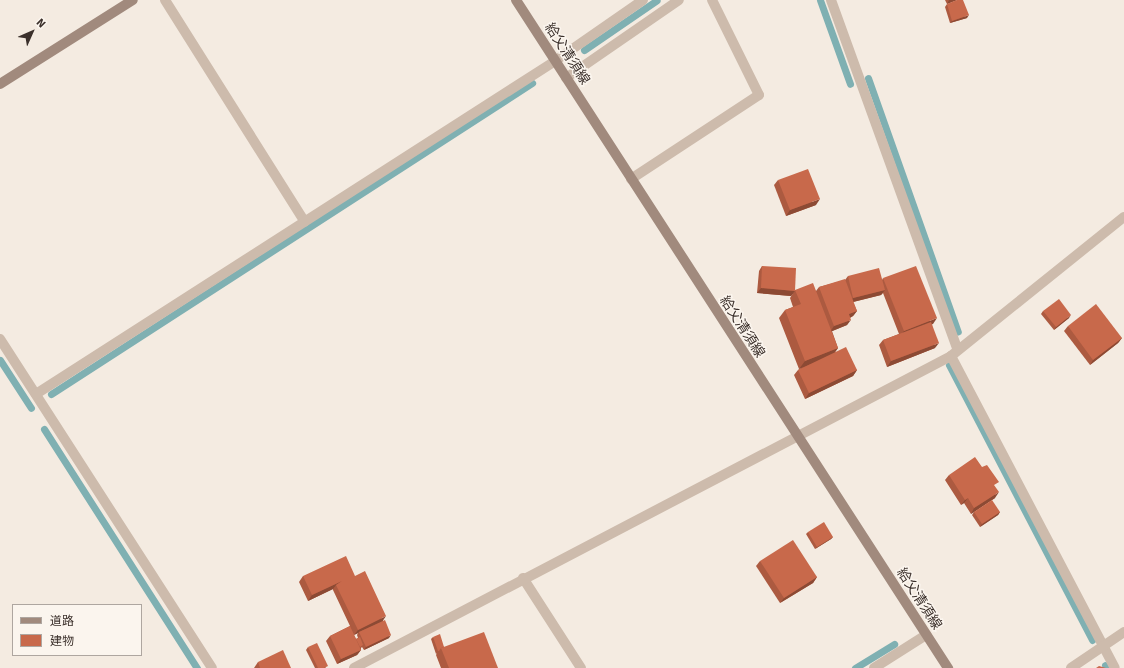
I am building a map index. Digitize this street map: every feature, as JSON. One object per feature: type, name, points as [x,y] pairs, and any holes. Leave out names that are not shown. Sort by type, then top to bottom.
[{"type":"main road","points":[[0,84],[133,0]]},
{"type":"main road","name":"給父清須線","points":[[516,0],[795,436],[948,668]]},
{"type":"street","points":[[165,0],[305,222]]},
{"type":"street","points":[[36,394],[555,61],[643,0]]},
{"type":"street","points":[[566,78],[679,0]]},
{"type":"street","points":[[631,179],[759,94],[712,0]]},
{"type":"street","points":[[831,0],[954,353],[1115,668]]},
{"type":"street","points":[[354,668],[954,353],[1124,217]]},
{"type":"street","points":[[0,339],[212,668]]},
{"type":"street","points":[[523,578],[582,668]]},
{"type":"street","points":[[1071,668],[1124,632]]},
{"type":"street","points":[[874,668],[926,635]]},
{"type":"building","points":[[957,0],[963,0],[969,15],[952,21],[947,4]]},
{"type":"building","points":[[808,169],[820,199],[790,210],[778,180]]},
{"type":"building","points":[[762,266],[796,268],[795,291],[761,288]]},
{"type":"building","points":[[916,266],[937,318],[904,331],[883,278]]},
{"type":"building","points":[[879,268],[885,290],[853,298],[848,276]]},
{"type":"building","points":[[845,279],[857,311],[849,314],[851,320],[834,326],[819,287]]},
{"type":"building","points":[[813,283],[838,348],[805,361],[785,310],[801,304],[795,290]]},
{"type":"building","points":[[1059,299],[1071,315],[1056,327],[1043,311]]},
{"type":"building","points":[[1096,304],[1122,338],[1093,360],[1068,326]]},
{"type":"building","points":[[931,322],[939,343],[891,361],[883,340]]},
{"type":"building","points":[[846,347],[857,370],[809,393],[798,370]]},
{"type":"building","points":[[975,457],[982,467],[987,465],[999,482],[994,485],[999,492],[974,508],[968,498],[965,500],[949,475]]},
{"type":"building","points":[[992,500],[1000,512],[982,524],[974,512]]},
{"type":"building","points":[[824,522],[833,537],[817,547],[808,532]]},
{"type":"building","points":[[793,540],[817,577],[784,598],[760,561]]},
{"type":"building","points":[[346,556],[355,576],[365,571],[386,616],[358,630],[336,585],[342,581],[312,595],[303,576]]},
{"type":"building","points":[[385,620],[391,635],[366,647],[359,632]]},
{"type":"building","points":[[350,626],[361,650],[341,659],[330,636]]},
{"type":"building","points":[[484,632],[498,668],[449,668],[441,648]]},
{"type":"building","points":[[440,634],[444,647],[438,651],[433,637]]},
{"type":"building","points":[[360,637],[363,645],[360,647],[356,639]]},
{"type":"building","points":[[317,643],[328,666],[324,668],[318,668],[308,647]]},
{"type":"building","points":[[283,650],[291,668],[260,668],[258,662]]},
{"type":"waterway","points":[[584,50],[657,0]]},
{"type":"waterway","points":[[820,0],[850,84]]},
{"type":"waterway","points":[[868,78],[958,332]]},
{"type":"waterway","points":[[51,394],[532,83]]},
{"type":"waterway","points":[[0,360],[31,408]]},
{"type":"waterway","points":[[949,365],[1092,640]]},
{"type":"waterway","points":[[44,429],[197,668]]},
{"type":"waterway","points":[[855,668],[894,644]]}]
